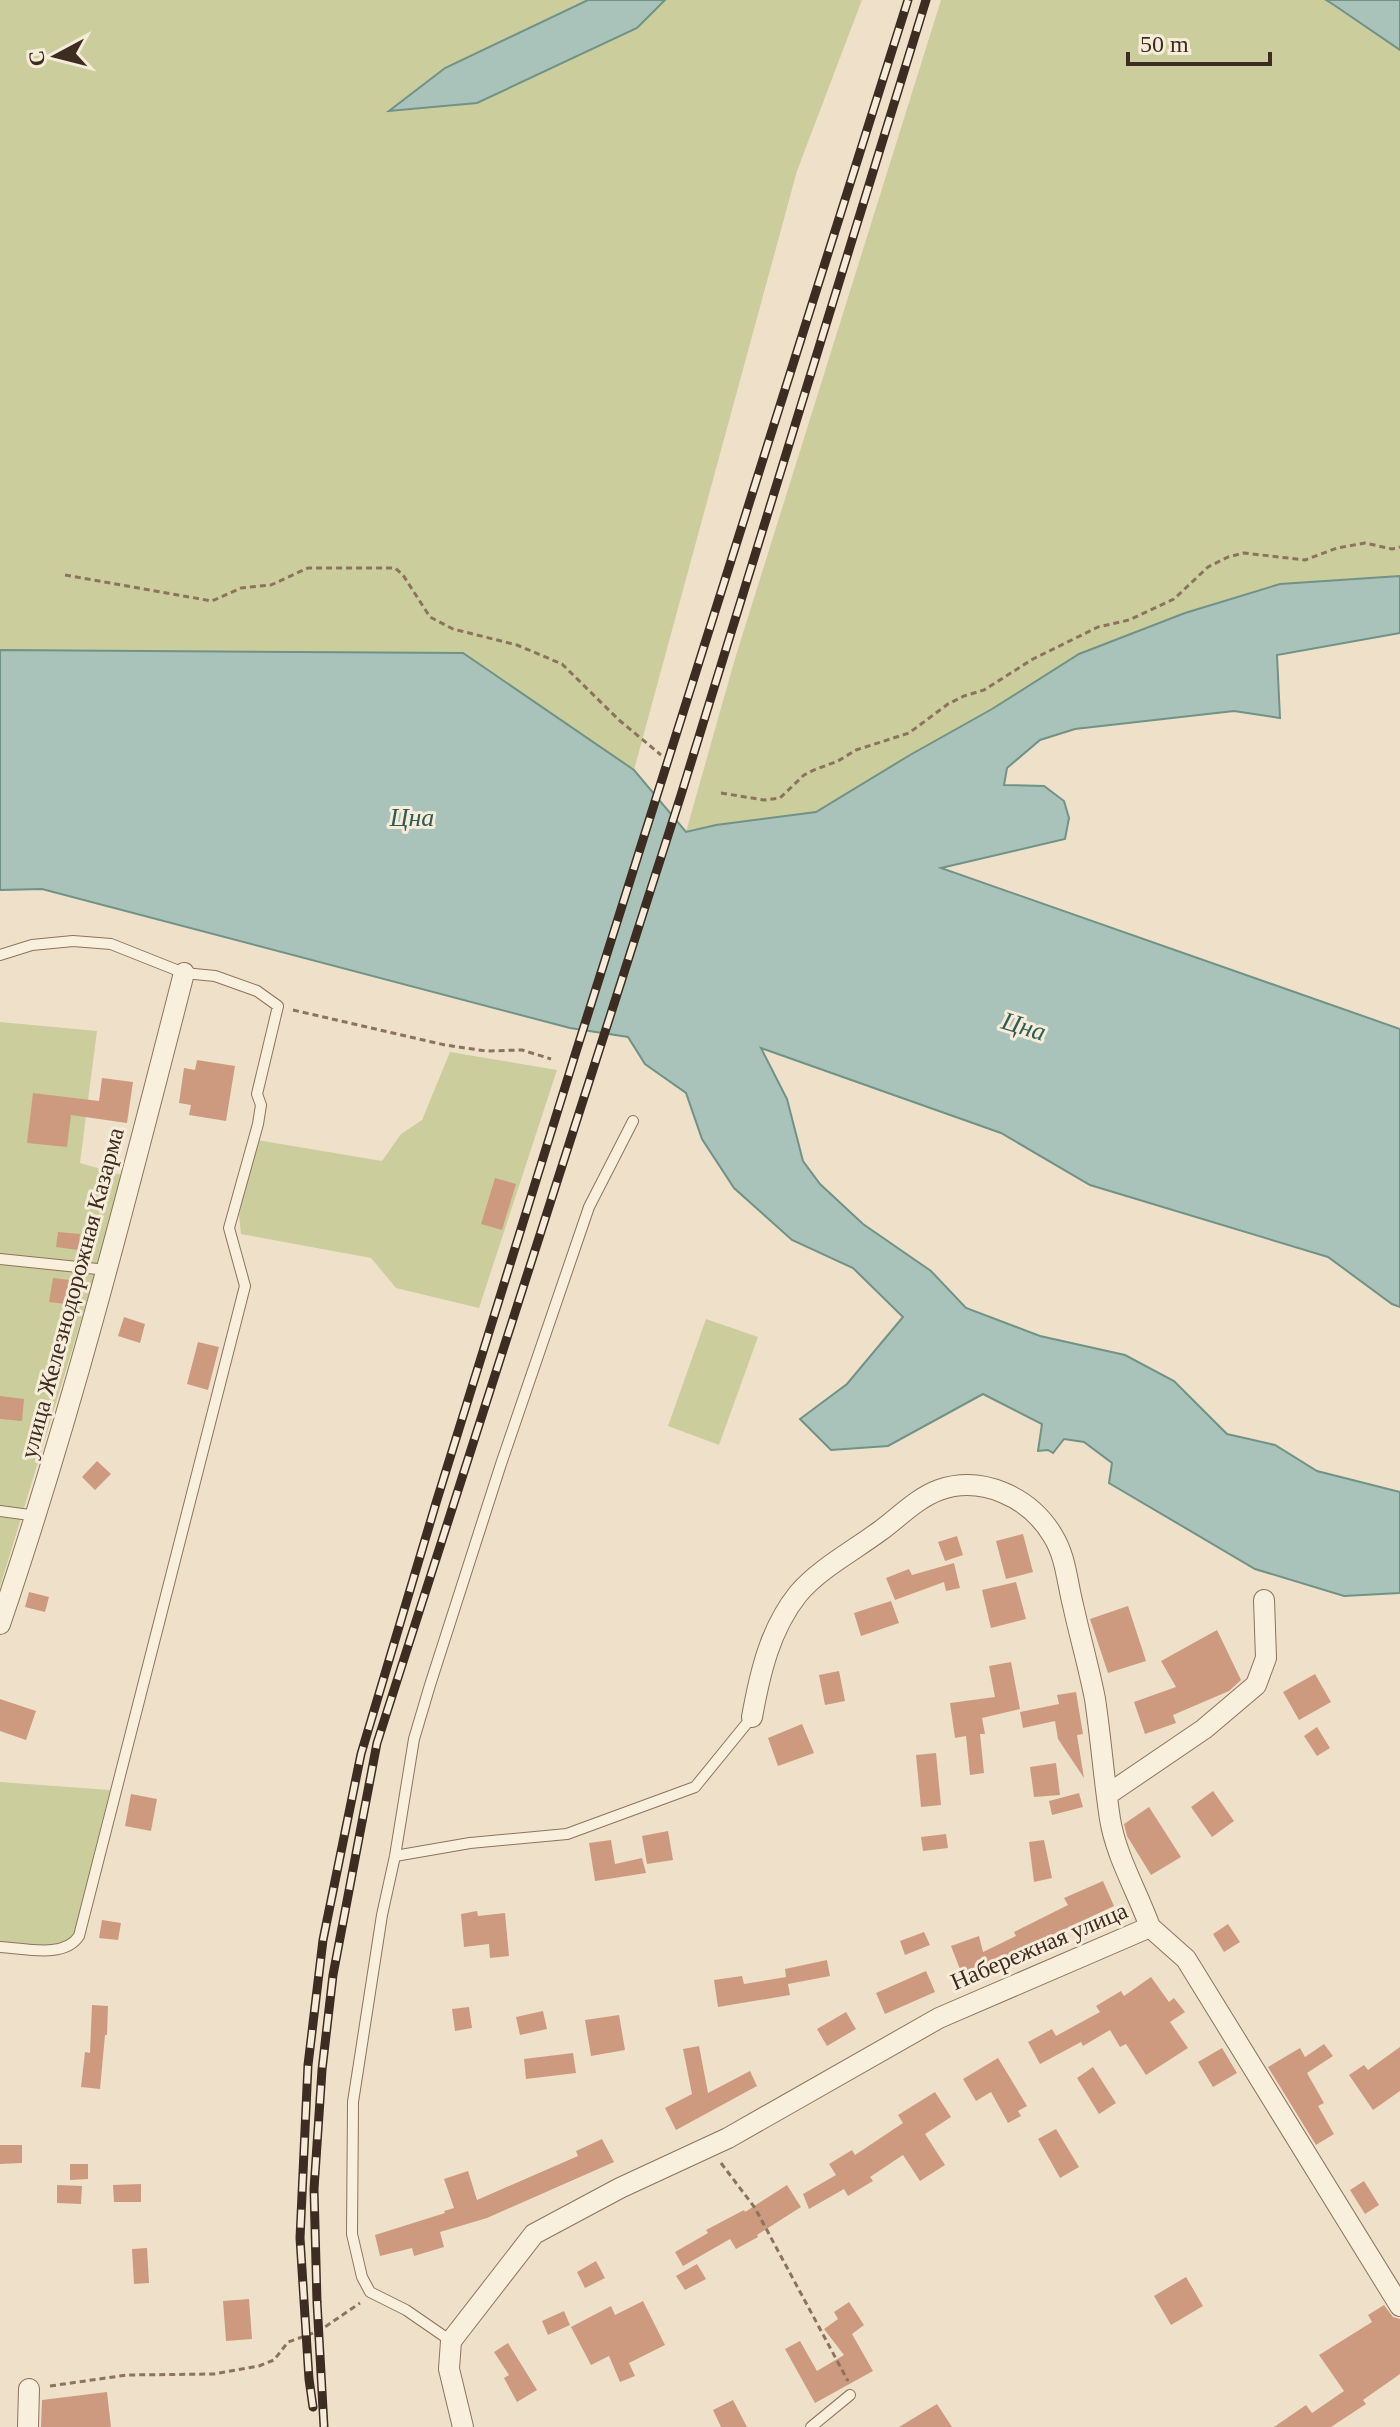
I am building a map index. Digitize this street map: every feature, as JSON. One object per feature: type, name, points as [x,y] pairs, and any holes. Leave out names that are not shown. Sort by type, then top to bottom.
[{"type":"street","name":"улица Железнодорожная Казарма","points":[[0,1624],[37,1516],[107,1270],[184,973]]},
{"type":"street","name":"Набережная улица","points":[[451,2341],[534,2234],[620,2188],[709,2147],[939,2018],[1150,1927],[1115,1841],[1094,1698],[1064,1561],[1055,1538],[1044,1523],[1002,1491],[966,1485],[939,1490],[817,1576],[799,1593],[777,1627],[759,1675],[752,1717]]},
{"type":"street","points":[[1107,1795],[1204,1729],[1256,1685],[1266,1658],[1264,1600]]},
{"type":"street","points":[[1150,1927],[1186,1959],[1400,2306]]},
{"type":"street","points":[[451,2341],[449,2369],[463,2427]]},
{"type":"street","points":[[28,2427],[29,2389]]},
{"type":"lane","points":[[0,955],[32,945],[73,941],[111,944],[184,973],[215,976],[257,991],[278,1006],[257,1094],[261,1105],[258,1124],[229,1228],[245,1286],[79,1936],[73,1944],[58,1950],[0,1947]]},
{"type":"lane","points":[[451,2341],[406,2310],[370,2292],[362,2277],[352,2234],[353,2102],[414,1739],[501,1464],[589,1207],[633,1121]]},
{"type":"lane","points":[[0,1259],[107,1270]]},
{"type":"lane","points":[[0,1511],[37,1516]]},
{"type":"lane","points":[[395,1856],[470,1843],[567,1834],[695,1787],[752,1717]]},
{"type":"lane","points":[[811,2427],[850,2395]]},
{"type":"path","points":[[721,793],[764,800],[780,798],[804,775],[856,750],[909,733],[948,704],[984,690],[1033,659],[1098,627],[1129,620],[1174,599],[1208,567],[1228,557],[1244,553],[1305,560],[1337,548],[1365,543],[1392,549],[1400,547]]},
{"type":"path","points":[[65,575],[212,601],[241,588],[271,585],[308,568],[395,568],[403,575],[430,617],[453,629],[517,645],[562,664],[619,720],[661,755]]},
{"type":"path","points":[[278,1006],[445,1045],[486,1051],[522,1050],[551,1059]]},
{"type":"path","points":[[709,2147],[755,2208],[851,2387],[850,2395]]},
{"type":"path","points":[[29,2389],[127,2375],[214,2374],[259,2366],[274,2360],[288,2342],[319,2331],[364,2300],[370,2292]]},
{"type":"green space","points":[[0,0],[588,0],[445,68],[637,28],[665,0],[862,0],[797,171],[634,770],[462,653],[0,650]]},
{"type":"green space","points":[[941,0],[1326,0],[1400,50],[1400,576],[1280,584],[1185,613],[1079,654],[816,813],[716,825],[686,832],[734,662]]},
{"type":"green space","points":[[0,1022],[97,1031],[80,1163],[125,1176],[0,1587]]},
{"type":"green space","points":[[450,1052],[557,1070],[479,1308],[396,1288],[371,1258],[241,1234],[239,1215],[257,1140],[382,1161],[401,1134],[422,1120]]},
{"type":"green space","points":[[706,1319],[758,1337],[719,1445],[668,1426]]},
{"type":"green space","points":[[0,1782],[110,1790],[73,1938],[57,1946],[0,1944]]},
{"type":"water","points":[[588,0],[665,0],[637,28],[477,103],[389,111],[445,68]]},
{"type":"water","points":[[1326,0],[1400,0],[1400,50],[1334,5]]},
{"type":"water","name":"Цна","points":[[1400,576],[1400,633],[1277,655],[1280,718],[1234,711],[1075,729],[1040,740],[1007,768],[1004,785],[1044,786],[1064,801],[1069,818],[1065,839],[941,868],[1400,1029],[1400,1307],[1328,1257],[1090,1185],[1001,1133],[761,1048],[787,1099],[803,1161],[820,1184],[863,1224],[931,1271],[966,1308],[1040,1336],[1125,1355],[1174,1381],[1227,1434],[1275,1445],[1317,1471],[1400,1492],[1400,1593],[1344,1596],[1255,1569],[1109,1483],[1112,1463],[1084,1442],[1064,1439],[1053,1453],[1038,1451],[1042,1424],[983,1394],[888,1446],[831,1450],[800,1419],[847,1384],[903,1317],[853,1268],[792,1240],[734,1188],[702,1139],[686,1093],[645,1064],[628,1037],[570,1028],[42,889],[0,890],[0,650],[463,653],[634,770],[686,832],[816,812],[1079,654],[1185,613],[1280,584]]},
{"type":"building","points":[[197,1060],[235,1066],[226,1121],[189,1115],[191,1105],[179,1103],[184,1068],[195,1070]]},
{"type":"building","points":[[102,1078],[133,1082],[127,1123],[71,1115],[67,1147],[27,1143],[33,1093],[99,1101]]},
{"type":"building","points":[[495,1178],[516,1184],[502,1230],[481,1224]]},
{"type":"building","points":[[58,1232],[80,1234],[78,1250],[56,1247]]},
{"type":"building","points":[[53,1278],[78,1281],[75,1305],[49,1302]]},
{"type":"building","points":[[124,1317],[145,1324],[140,1343],[118,1336]]},
{"type":"building","points":[[198,1342],[219,1347],[208,1390],[187,1384]]},
{"type":"building","points":[[0,1396],[24,1399],[22,1421],[0,1419]]},
{"type":"building","points":[[97,1461],[111,1474],[95,1490],[82,1477]]},
{"type":"building","points":[[1023,1534],[1033,1572],[1006,1579],[996,1541]]},
{"type":"building","points":[[957,1536],[963,1555],[945,1561],[938,1542]]},
{"type":"building","points":[[954,1563],[960,1588],[946,1591],[944,1582],[895,1600],[886,1578],[909,1569],[912,1575]]},
{"type":"building","points":[[1016,1582],[1026,1619],[991,1628],[982,1590]]},
{"type":"building","points":[[29,1592],[49,1597],[45,1612],[25,1607]]},
{"type":"building","points":[[891,1601],[899,1623],[861,1636],[854,1613]]},
{"type":"building","points":[[1128,1606],[1146,1661],[1108,1673],[1090,1619]]},
{"type":"building","points":[[1217,1630],[1241,1680],[1229,1691],[1173,1715],[1176,1723],[1145,1734],[1134,1702],[1176,1687],[1161,1661]]},
{"type":"building","points":[[1011,1662],[1020,1709],[982,1718],[985,1734],[980,1734],[984,1773],[970,1775],[966,1736],[955,1738],[950,1703],[995,1697],[989,1666]]},
{"type":"building","points":[[839,1671],[845,1701],[825,1705],[819,1675]]},
{"type":"building","points":[[1315,1674],[1331,1702],[1299,1720],[1283,1692]]},
{"type":"building","points":[[1076,1692],[1083,1734],[1077,1735],[1084,1778],[1058,1739],[1055,1721],[1023,1728],[1020,1712],[1059,1704],[1057,1695]]},
{"type":"building","points":[[0,1699],[36,1711],[26,1740],[0,1731]]},
{"type":"building","points":[[802,1724],[814,1753],[778,1766],[768,1738]]},
{"type":"building","points":[[1317,1727],[1330,1748],[1317,1756],[1304,1736]]},
{"type":"building","points":[[936,1753],[941,1805],[921,1807],[916,1755]]},
{"type":"building","points":[[1056,1763],[1060,1795],[1034,1797],[1030,1767]]},
{"type":"building","points":[[1213,1791],[1234,1821],[1212,1837],[1191,1807]]},
{"type":"building","points":[[1079,1793],[1083,1807],[1052,1815],[1049,1801]]},
{"type":"building","points":[[131,1794],[157,1799],[151,1831],[125,1826]]},
{"type":"building","points":[[1149,1807],[1181,1857],[1151,1875],[1127,1836],[1124,1824]]},
{"type":"building","points":[[668,1831],[673,1860],[647,1864],[642,1836]]},
{"type":"building","points":[[946,1834],[948,1848],[923,1851],[921,1837]]},
{"type":"building","points":[[611,1840],[615,1864],[642,1858],[646,1873],[595,1881],[589,1843]]},
{"type":"building","points":[[1044,1840],[1052,1878],[1034,1882],[1029,1842]]},
{"type":"building","points":[[1103,1881],[1114,1906],[1016,1952],[984,1971],[985,1974],[965,1982],[951,1946],[979,1936],[983,1952],[1016,1936],[1014,1932],[1068,1905],[1064,1898]]},
{"type":"building","points":[[477,1911],[478,1916],[505,1913],[509,1956],[490,1958],[489,1944],[464,1947],[461,1914]]},
{"type":"building","points":[[102,1920],[121,1923],[118,1940],[99,1938]]},
{"type":"building","points":[[1228,1924],[1240,1942],[1224,1952],[1213,1934]]},
{"type":"building","points":[[924,1932],[930,1945],[905,1955],[900,1941]]},
{"type":"building","points":[[827,1960],[830,1976],[788,1984],[790,1995],[718,2007],[714,1980],[742,1976],[744,1984],[786,1977],[785,1969]]},
{"type":"building","points":[[926,1971],[935,1992],[885,2014],[876,1993]]},
{"type":"building","points":[[1151,1977],[1169,2002],[1174,1998],[1185,2012],[1170,2022],[1188,2048],[1146,2075],[1126,2044],[1120,2047],[1110,2030],[1083,2046],[1081,2042],[1040,2064],[1028,2042],[1052,2029],[1056,2036],[1100,2012],[1096,2006],[1121,1991],[1124,1996]]},
{"type":"building","points":[[92,2005],[108,2006],[100,2089],[81,2087],[85,2052],[90,2053]]},
{"type":"building","points":[[469,2007],[472,2028],[455,2031],[452,2009]]},
{"type":"building","points":[[543,2011],[547,2029],[520,2035],[516,2017]]},
{"type":"building","points":[[846,2012],[856,2029],[827,2046],[817,2029]]},
{"type":"building","points":[[619,2015],[625,2050],[591,2056],[585,2020]]},
{"type":"building","points":[[1324,2044],[1333,2056],[1307,2073],[1324,2103],[1318,2106],[1334,2134],[1316,2145],[1268,2067],[1300,2048],[1305,2057]]},
{"type":"building","points":[[699,2046],[708,2093],[750,2071],[757,2086],[676,2130],[665,2108],[692,2094],[683,2049]]},
{"type":"building","points":[[1400,2047],[1400,2091],[1373,2110],[1349,2075],[1364,2065],[1368,2070]]},
{"type":"building","points":[[1222,2048],[1237,2073],[1213,2087],[1198,2062]]},
{"type":"building","points":[[573,2053],[576,2073],[526,2079],[524,2059]]},
{"type":"building","points":[[998,2058],[1027,2106],[1018,2111],[1021,2116],[1008,2123],[991,2092],[976,2101],[963,2079]]},
{"type":"building","points":[[1093,2067],[1116,2103],[1099,2114],[1077,2078]]},
{"type":"building","points":[[935,2092],[951,2117],[925,2134],[945,2165],[920,2181],[903,2155],[870,2177],[873,2181],[848,2196],[844,2189],[809,2209],[803,2194],[836,2175],[829,2164],[852,2150],[855,2155],[903,2123],[898,2115]]},
{"type":"building","points":[[1056,2129],[1079,2167],[1060,2178],[1038,2139]]},
{"type":"building","points":[[602,2139],[614,2162],[487,2218],[440,2232],[444,2247],[414,2256],[412,2248],[380,2256],[375,2235],[454,2208],[444,2179],[468,2171],[477,2200],[578,2156],[576,2151]]},
{"type":"building","points":[[0,2145],[22,2145],[22,2163],[0,2164]]},
{"type":"building","points":[[70,2164],[88,2164],[88,2179],[70,2180]]},
{"type":"building","points":[[1364,2181],[1379,2205],[1365,2214],[1350,2190]]},
{"type":"building","points":[[141,2184],[141,2202],[114,2202],[113,2185]]},
{"type":"building","points":[[57,2185],[82,2186],[81,2204],[57,2203]]},
{"type":"building","points":[[787,2185],[801,2207],[736,2249],[730,2239],[683,2266],[675,2252],[708,2233],[706,2230],[745,2212]]},
{"type":"building","points":[[147,2248],[149,2283],[134,2284],[132,2249]]},
{"type":"building","points":[[596,2261],[605,2278],[585,2288],[577,2272]]},
{"type":"building","points":[[697,2264],[706,2279],[685,2290],[676,2276]]},
{"type":"building","points":[[1186,2277],[1203,2306],[1171,2325],[1154,2296]]},
{"type":"building","points":[[249,2299],[252,2339],[226,2341],[223,2301]]},
{"type":"building","points":[[643,2301],[665,2345],[629,2363],[635,2376],[620,2382],[609,2356],[591,2365],[571,2327],[611,2306],[615,2315]]},
{"type":"building","points":[[849,2302],[864,2325],[852,2334],[873,2371],[815,2403],[785,2349],[800,2341],[817,2371],[844,2355],[824,2329],[838,2319],[834,2312]]},
{"type":"building","points":[[1384,2305],[1393,2317],[1400,2319],[1400,2374],[1363,2400],[1366,2404],[1331,2427],[1274,2427],[1306,2405],[1312,2413],[1344,2391],[1319,2355],[1372,2322],[1368,2315]]},
{"type":"building","points":[[564,2311],[570,2325],[548,2335],[542,2321]]},
{"type":"building","points":[[508,2343],[537,2390],[517,2402],[504,2378],[509,2375],[494,2352]]},
{"type":"building","points":[[107,2392],[111,2427],[41,2427],[42,2400]]},
{"type":"building","points":[[733,2400],[747,2427],[721,2427],[713,2410]]},
{"type":"building","points":[[937,2404],[952,2427],[899,2427]]},
{"type":"railway","points":[[313,2407],[300,2238],[308,2065],[323,1940],[361,1754],[575,1055],[908,0]]},
{"type":"railway","points":[[324,2427],[314,2189],[322,2070],[333,1975],[377,1743],[681,795],[926,0]]}]
